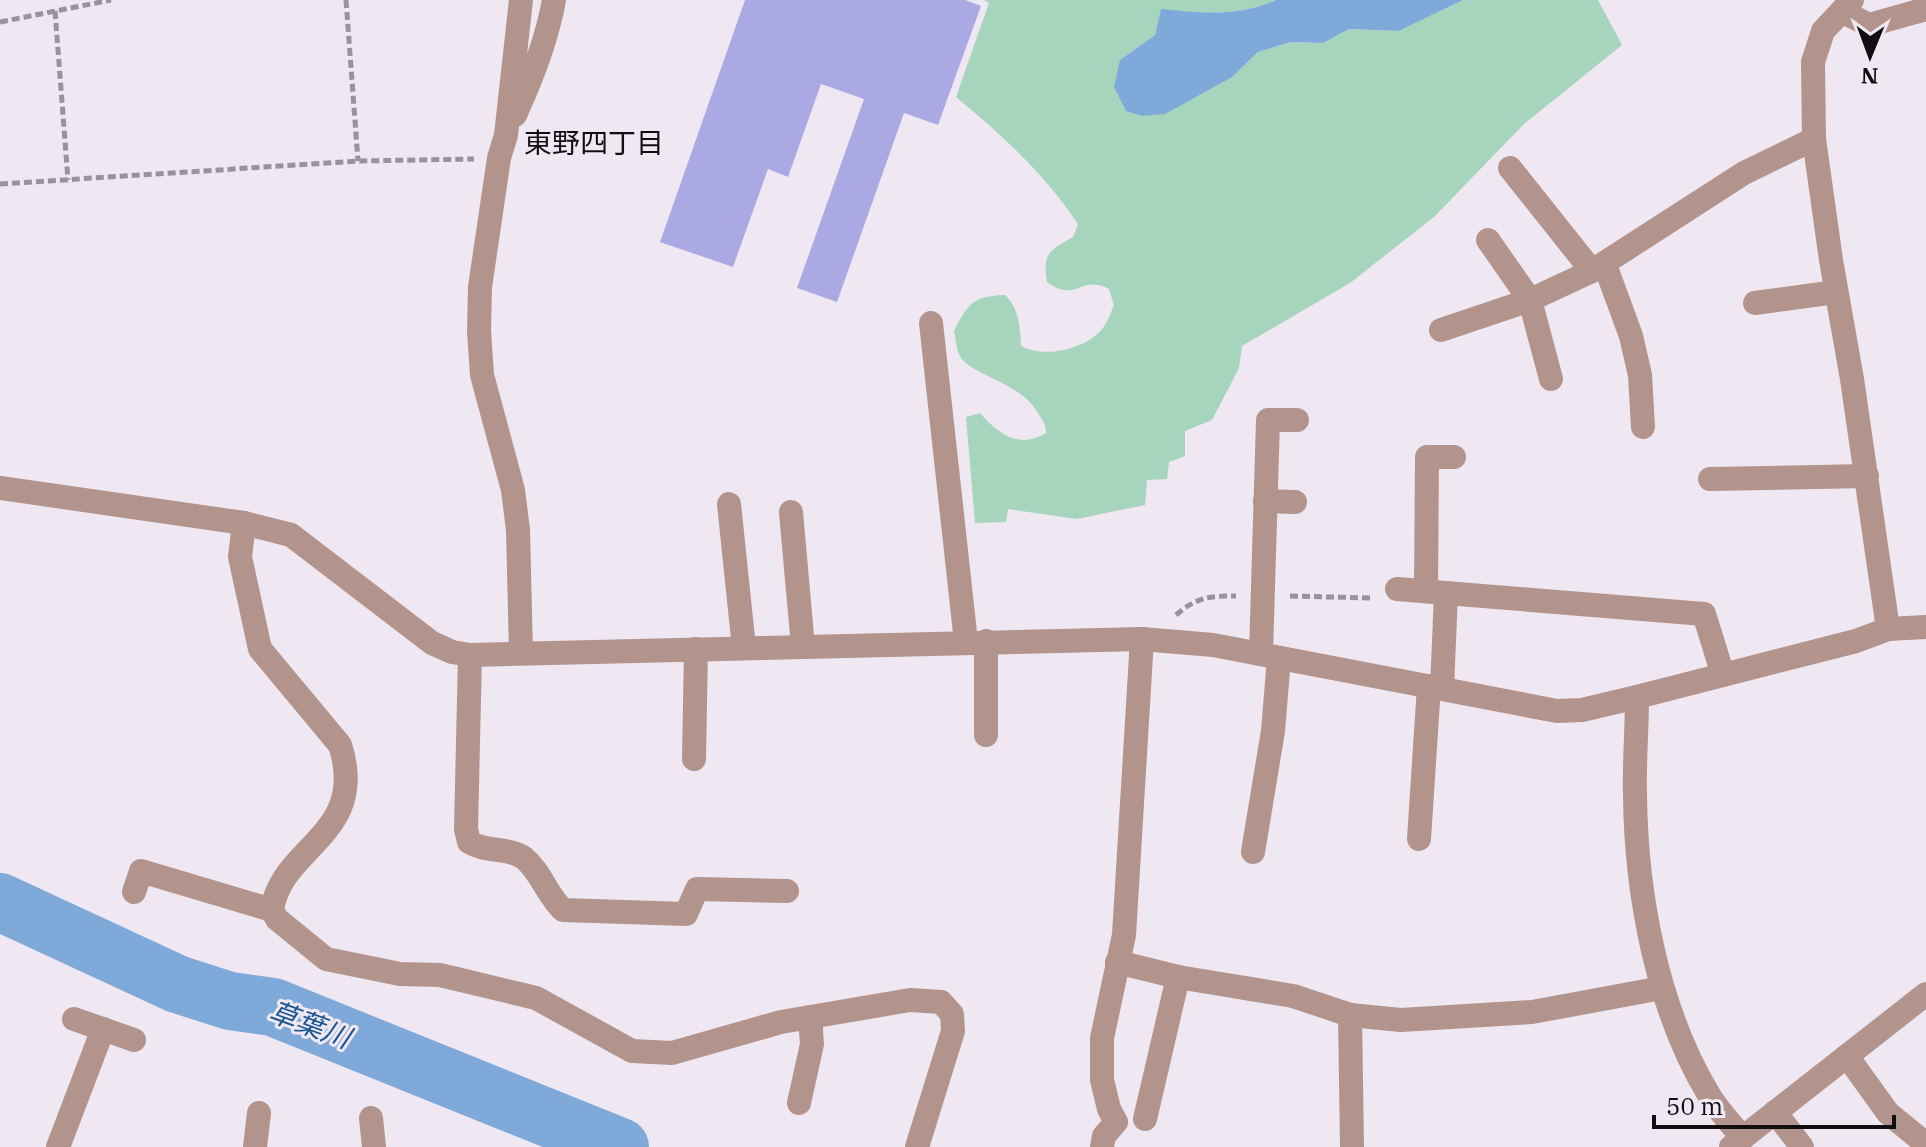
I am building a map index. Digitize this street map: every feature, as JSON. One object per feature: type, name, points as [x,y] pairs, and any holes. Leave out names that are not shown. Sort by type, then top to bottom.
[{"type":"street","points":[[521,0],[480,287],[479,331],[482,375],[513,490],[518,530],[521,653]]},
{"type":"street","points":[[502,146],[530,83],[554,0]]},
{"type":"street","points":[[1888,629],[1814,139],[1813,62],[1823,31],[1847,6],[1869,25],[1926,9]]},
{"type":"street","points":[[1441,330],[1530,300],[1599,268],[1744,173],[1814,139]]},
{"type":"street","points":[[1510,168],[1599,268],[1631,336],[1640,375],[1643,427]]},
{"type":"street","points":[[1488,240],[1530,300],[1551,379]]},
{"type":"street","points":[[1755,303],[1836,292]]},
{"type":"street","points":[[931,323],[986,735]]},
{"type":"street","points":[[1253,852],[1273,731],[1265,501],[1268,420],[1297,420]]},
{"type":"street","points":[[1419,839],[1436,688],[1436,592],[1427,457],[1454,457]]},
{"type":"street","points":[[1710,479],[1867,476]]},
{"type":"street","points":[[0,488],[244,523],[291,535],[432,643],[452,652],[470,655],[1142,639],[1213,645],[1557,711],[1582,710],[1637,697],[1856,641],[1888,629],[1926,627]]},
{"type":"street","points":[[1265,501],[1295,502]]},
{"type":"street","points":[[729,504],[744,648]]},
{"type":"street","points":[[791,512],[803,647]]},
{"type":"street","points":[[244,523],[240,557],[260,649],[340,745],[346,775],[339,809],[331,827],[280,884],[272,910]]},
{"type":"street","points":[[1397,589],[1704,614],[1723,675]]},
{"type":"street","points":[[1102,1147],[1104,1136],[1116,1122],[1109,1109],[1102,1080],[1102,1038],[1124,935],[1142,639]]},
{"type":"street","points":[[694,759],[696,649]]},
{"type":"street","points":[[470,655],[466,829],[469,842],[480,849],[507,851],[522,856],[534,869],[552,900],[563,910],[686,914],[697,889],[787,891]]},
{"type":"street","points":[[1637,697],[1635,796],[1640,874],[1662,988],[1682,1041],[1709,1096],[1737,1142],[1926,994]]},
{"type":"street","points":[[134,892],[141,871],[272,910],[277,919],[326,959],[400,974],[440,975],[536,998],[632,1051],[672,1053],[781,1022],[910,1000],[941,1002],[952,1014],[953,1031],[917,1147]]},
{"type":"street","points":[[1117,962],[1178,977],[1293,996],[1350,1015],[1401,1020],[1532,1012],[1662,988]]},
{"type":"street","points":[[1145,1119],[1178,977]]},
{"type":"street","points":[[1350,1015],[1352,1147]]},
{"type":"street","points":[[799,1103],[812,1044],[810,1017]]},
{"type":"street","points":[[74,1019],[134,1040]]},
{"type":"street","points":[[58,1147],[103,1029]]},
{"type":"street","points":[[1847,1056],[1888,1113],[1926,1144]]},
{"type":"street","points":[[1775,1112],[1802,1147]]},
{"type":"street","points":[[255,1147],[259,1113]]},
{"type":"street","points":[[371,1118],[374,1147]]},
{"type":"path","points":[[0,22],[111,0]]},
{"type":"path","points":[[346,0],[358,161]]},
{"type":"path","points":[[55,11],[68,180]]},
{"type":"path","points":[[0,184],[358,161],[502,146]]},
{"type":"green space","points":[[984,0],[1276,0],[1234,11],[1161,10],[1155,35],[1120,60],[1232,77],[1258,52],[1291,42],[1323,43],[1349,29],[1399,31],[1463,0],[1598,0],[1622,45],[1524,124],[1434,217],[1350,283],[1242,346],[1239,368],[1212,420],[1185,431],[1185,456],[1169,462],[1167,479],[1147,480],[1145,505],[1077,519],[1008,509],[1006,522],[975,523],[966,417],[980,413],[1002,433],[1018,440],[1036,438],[1046,433],[1043,421],[1028,400],[973,368],[960,356],[954,331],[963,314],[978,300],[1005,295],[1016,312],[1021,346],[1053,352],[1087,342],[1105,325],[1114,305],[1109,289],[1099,285],[1065,290],[1047,282],[1047,258],[1059,245],[1073,237],[1078,224],[1022,156],[956,97],[989,3]]},
{"type":"water","points":[[1276,0],[1463,0],[1399,31],[1349,29],[1323,43],[1291,42],[1258,52],[1232,77],[1165,114],[1142,116],[1126,111],[1114,87],[1120,60],[1155,35],[1161,9],[1233,11]]},
{"type":"building","points":[[745,0],[965,0],[981,6],[938,125],[904,113],[837,302],[797,288],[864,99],[821,84],[788,177],[768,169],[733,267],[660,242]]},
{"type":"waterway","name":"草葉川","points":[[0,902],[177,984],[230,1001],[273,1007],[620,1147]]},
{"type":"district","name":"東野四丁目","points":[[594,142]]}]
